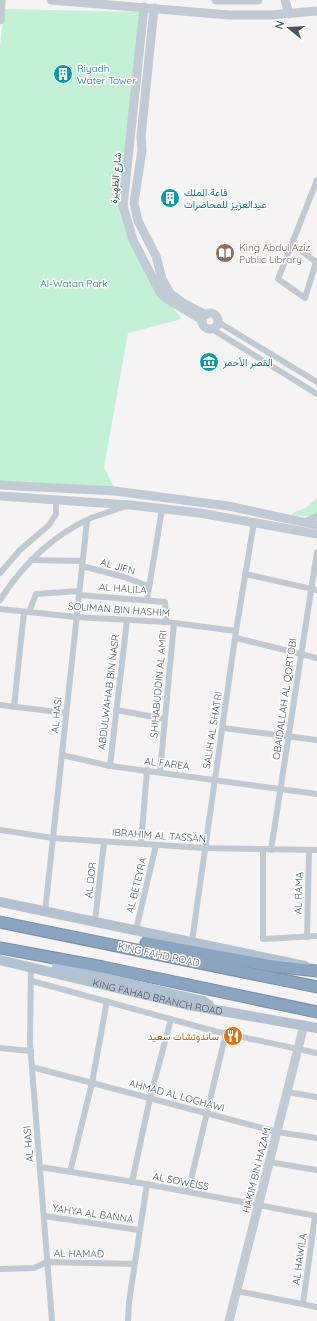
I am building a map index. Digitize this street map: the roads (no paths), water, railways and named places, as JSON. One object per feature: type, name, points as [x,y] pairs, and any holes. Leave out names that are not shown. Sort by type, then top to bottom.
[{"type":"highway","name":"KING FAHD ROAD","points":[[0,922],[90,939],[317,987]]},
{"type":"highway","points":[[90,939],[103,935],[206,955],[317,971]]},
{"type":"highway","points":[[3,948],[104,966],[317,1012]]},
{"type":"main road","points":[[0,902],[317,968]]},
{"type":"main road","points":[[3,948],[41,963],[203,1001],[223,1012]]},
{"type":"main road","name":"KING FAHAD BRANCH ROAD","points":[[0,960],[31,966],[80,980],[223,1012],[317,1028]]},
{"type":"street","points":[[0,20],[1,0]]},
{"type":"street","points":[[51,0],[228,15],[289,14],[317,11]]},
{"type":"street","points":[[216,0],[258,0]]},
{"type":"street","points":[[285,0],[289,14]]},
{"type":"street","name":"شارع الظهيرة","points":[[144,7],[123,206],[133,240],[161,294],[167,299],[204,317],[214,315],[215,325]]},
{"type":"street","name":"شارع الظهيرة","points":[[154,8],[141,137],[142,150],[134,203],[138,220],[156,256],[162,279],[170,293],[204,317],[206,328],[215,325],[317,382]]},
{"type":"street","points":[[292,244],[316,262],[306,298],[278,279],[317,180]]},
{"type":"street","name":"شارع الظهيرة","points":[[215,325],[317,394]]},
{"type":"street","points":[[0,485],[115,491],[228,506],[317,525]]},
{"type":"street","points":[[0,496],[130,505],[254,522],[317,534]]},
{"type":"street","points":[[0,573],[20,550],[49,525],[56,514],[56,500]]},
{"type":"street","points":[[0,600],[11,583],[31,560],[57,538],[87,521],[130,505]]},
{"type":"street","points":[[147,600],[148,586],[162,509]]},
{"type":"street","points":[[293,520],[309,520],[317,516]]},
{"type":"street","name":"AL HASI","points":[[45,912],[87,521]]},
{"type":"street","name":"SALIH AL SHATRI","points":[[192,941],[204,848],[254,522]]},
{"type":"street","name":"OBAIDALLAH AL QORTOBI","points":[[271,850],[301,654],[314,589],[317,552]]},
{"type":"street","name":"AL JIFN","points":[[31,560],[82,564],[148,586]]},
{"type":"street","points":[[245,574],[314,589]]},
{"type":"street","name":"AL HALILA","points":[[26,612],[36,594],[79,593],[165,602],[166,622]]},
{"type":"street","name":"SOLIMAN BIN HASHIM","points":[[0,609],[76,617],[174,623],[236,635],[317,658]]},
{"type":"street","points":[[14,707],[26,612]]},
{"type":"street","name":"ABDULWAHAB BIN NASR","points":[[110,766],[127,620]]},
{"type":"street","name":"SHIHABUDDIN AL AMRI","points":[[160,772],[174,623]]},
{"type":"street","points":[[0,705],[66,713]]},
{"type":"street","points":[[116,710],[165,719]]},
{"type":"street","points":[[222,728],[317,740]]},
{"type":"street","name":"AL FAREA","points":[[62,755],[110,766],[317,794]]},
{"type":"street","points":[[141,844],[147,770]]},
{"type":"street","name":"IBRAHIM AL TASSAN","points":[[0,830],[53,838],[104,842],[204,848],[317,850]]},
{"type":"street","name":"AL DOR","points":[[95,921],[104,842]]},
{"type":"street","name":"AL BETEYRA","points":[[136,930],[156,845]]},
{"type":"street","points":[[263,849],[263,939],[317,936]]},
{"type":"street","name":"AL RAMA","points":[[307,937],[309,850]]},
{"type":"street","name":"AL HASI","points":[[31,966],[31,1051],[52,1321]]},
{"type":"street","points":[[32,981],[170,1019],[317,1053]]},
{"type":"street","points":[[70,1172],[92,1083],[107,1001]]},
{"type":"street","points":[[132,1182],[150,1098],[170,1019]]},
{"type":"street","name":"HAKIM BIN HAZAM","points":[[229,1321],[304,1025]]},
{"type":"street","points":[[188,1192],[208,1114],[226,1033]]},
{"type":"street","points":[[0,1048],[31,1051]]},
{"type":"street","name":"AHMAD AL LOGHAWI","points":[[32,1067],[277,1132],[317,1138]]},
{"type":"street","points":[[287,1092],[317,1098]]},
{"type":"street","points":[[269,1162],[317,1170]]},
{"type":"street","name":"AL SOWEISS","points":[[40,1167],[147,1184],[316,1216]]},
{"type":"street","points":[[128,1321],[134,1264],[147,1184]]},
{"type":"street","name":"YAHYA AL BANNA","points":[[44,1216],[140,1230]]},
{"type":"street","name":"AL HAWILA","points":[[303,1304],[316,1216]]},
{"type":"street","name":"AL HAMAD","points":[[0,1269],[34,1268],[48,1262],[134,1264]]},
{"type":"street","points":[[237,1290],[317,1307]]},
{"type":"place","name":"Riyadh Water Tower","points":[[63,74]]},
{"type":"place","name":"قاعة الملك عبدالعزيز للمحاضرات","points":[[170,198]]},
{"type":"place","name":"King Abdul Aziz Public Library","points":[[225,253]]},
{"type":"place","name":"القصر الأحمر","points":[[209,362]]},
{"type":"place","name":"ساندوتشات سعيد","points":[[233,1036]]},
{"type":"park label","name":"Al-Watan Park","points":[[74,283]]}]
